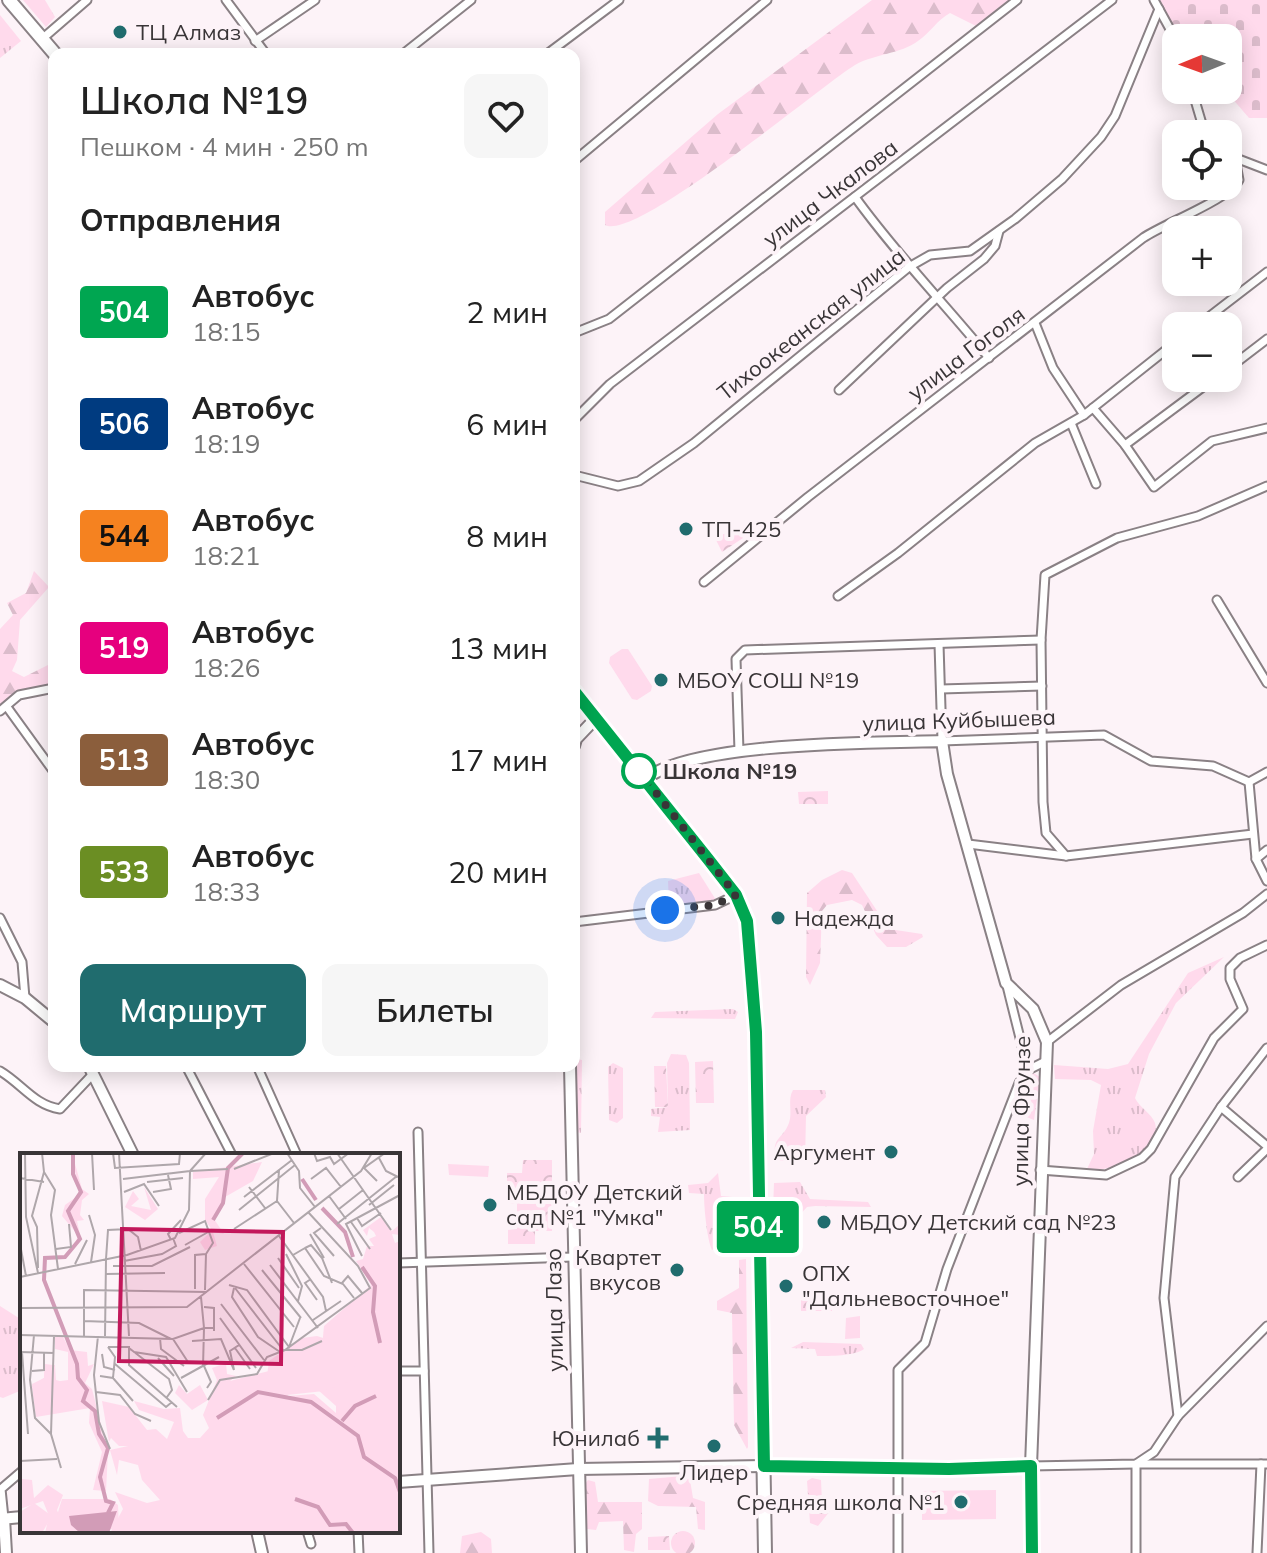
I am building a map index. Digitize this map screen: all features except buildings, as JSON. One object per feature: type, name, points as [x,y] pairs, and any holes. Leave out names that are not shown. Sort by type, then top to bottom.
[{"type":"main road","points":[[9,0],[50,48]]},
{"type":"main road","points":[[580,699],[736,895],[747,921],[756,1032],[765,1553]]},
{"type":"main road","points":[[580,736],[595,719]]},
{"type":"main road","name":"улица Куйбышева","points":[[645,779],[654,773],[690,762],[739,751],[942,741]]},
{"type":"main road","name":"улица Фрунзе","points":[[942,741],[947,774],[1006,983],[1033,1009],[1047,1042],[1031,1466],[1032,1553]]},
{"type":"main road","points":[[0,985],[25,998],[48,1017]]},
{"type":"main road","points":[[92,1072],[132,1153]]},
{"type":"main road","name":"улица Лазо","points":[[570,1072],[581,1553]]},
{"type":"main road","points":[[400,1482],[578,1469],[1031,1466]]},
{"type":"main road","points":[[2,1518],[6,1553]]},
{"type":"main road","points":[[257,1533],[262,1553]]},
{"type":"street","points":[[42,39],[87,0]]},
{"type":"street","points":[[226,0],[261,48]]},
{"type":"street","points":[[255,41],[315,0]]},
{"type":"street","points":[[411,48],[471,0]]},
{"type":"street","points":[[555,48],[619,0]]},
{"type":"street","points":[[580,156],[767,0]]},
{"type":"street","points":[[580,331],[609,319],[1017,0]]},
{"type":"street","name":"улица Чкалова","points":[[580,414],[610,384],[1112,0]]},
{"type":"street","points":[[1154,0],[1167,24]]},
{"type":"street","name":"Тихоокеанская улица","points":[[580,476],[618,486],[639,481],[694,443],[909,267],[930,255],[970,251],[999,231],[1062,179],[1106,131],[1124,96],[1159,9]]},
{"type":"street","points":[[1242,161],[1267,170]]},
{"type":"street","points":[[855,197],[909,267],[940,297],[989,358]]},
{"type":"street","name":"улица Гоголя","points":[[704,582],[808,497],[1159,227],[1215,200]]},
{"type":"street","points":[[839,390],[989,252],[999,231]]},
{"type":"street","points":[[1215,312],[1267,272]]},
{"type":"street","points":[[1035,323],[1053,368],[1084,415]]},
{"type":"street","points":[[1242,358],[1267,339]]},
{"type":"street","points":[[838,596],[898,553],[1035,443],[1084,415],[1162,353]]},
{"type":"street","points":[[1125,445],[1196,392]]},
{"type":"street","points":[[1093,408],[1125,445],[1154,487],[1212,441],[1267,428]]},
{"type":"street","points":[[1071,423],[1096,484]]},
{"type":"street","points":[[1066,856],[1046,833],[1041,640],[1043,581],[1048,572],[1117,538],[1198,516],[1267,486]]},
{"type":"street","points":[[1217,600],[1267,683]]},
{"type":"street","points":[[739,751],[735,666],[740,652],[1041,640]]},
{"type":"street","name":"улица Фрунзе","points":[[939,644],[942,741]]},
{"type":"street","points":[[941,689],[1042,686]]},
{"type":"street","points":[[48,689],[19,695],[3,709],[48,765]]},
{"type":"street","name":"улица Куйбышева","points":[[942,741],[1104,735],[1151,761],[1213,766],[1249,782]]},
{"type":"street","points":[[1267,772],[1249,782],[1256,859],[1267,881]]},
{"type":"street","points":[[968,844],[1066,856],[1253,834]]},
{"type":"street","points":[[1256,859],[1267,850]]},
{"type":"street","points":[[1047,1042],[1121,985],[1243,913],[1267,894]]},
{"type":"street","points":[[580,921],[715,905],[736,895]]},
{"type":"street","points":[[0,918],[22,962],[25,998]]},
{"type":"street","points":[[1040,1170],[1111,1175],[1147,1153],[1214,1038],[1243,1009],[1230,979],[1230,968],[1240,958],[1267,945]]},
{"type":"street","points":[[1006,983],[1028,1070]]},
{"type":"street","points":[[1178,1416],[1165,1313],[1172,1194],[1178,1170],[1267,1048]]},
{"type":"street","points":[[898,1553],[898,1370],[925,1343],[952,1255],[1014,1094],[1028,1070],[1046,1061]]},
{"type":"street","points":[[0,1071],[17,1081],[40,1104],[60,1109],[89,1072]]},
{"type":"street","points":[[189,1072],[231,1153]]},
{"type":"street","points":[[260,1072],[296,1153]]},
{"type":"street","points":[[1221,1107],[1267,1148],[1238,1177]]},
{"type":"street","points":[[418,1132],[429,1553]]},
{"type":"street","points":[[400,1263],[573,1257]]},
{"type":"street","points":[[1136,1464],[1154,1452],[1178,1416],[1267,1326]]},
{"type":"street","points":[[400,1371],[424,1371]]},
{"type":"street","points":[[1136,1464],[1136,1553]]},
{"type":"street","points":[[1031,1466],[1264,1464],[1257,1553]]},
{"type":"street","points":[[2,1518],[1,1489],[20,1473]]},
{"type":"street","points":[[308,1533],[311,1544]]},
{"type":"street","points":[[358,1533],[359,1553]]},
{"type":"green space","points":[[23,0],[45,0],[55,17],[46,27]]},
{"type":"green space","points":[[872,0],[1009,0],[976,26],[950,13],[911,45],[855,65],[688,188],[623,224],[605,225],[605,212],[718,114]]},
{"type":"green space","points":[[1158,0],[1267,0],[1267,118],[1249,118],[1237,104],[1242,104],[1242,24],[1169,24]]},
{"type":"green space","points":[[0,15],[21,41],[0,58]]},
{"type":"green space","points":[[739,531],[743,538],[722,552],[714,536]]},
{"type":"green space","points":[[34,571],[48,588],[20,620],[17,660],[12,671],[24,677],[48,665],[48,686],[16,693],[0,706],[0,629],[13,615],[7,603],[26,593]]},
{"type":"green space","points":[[622,649],[628,649],[652,686],[651,691],[637,700],[632,699],[609,663],[610,657]]},
{"type":"green space","points":[[828,791],[828,804],[799,804],[798,792]]},
{"type":"green space","points":[[842,870],[852,873],[889,929],[922,934],[923,937],[906,947],[887,947],[876,935],[862,905],[852,900],[827,905],[822,911],[820,963],[810,985],[806,977],[807,893],[822,880]]},
{"type":"green space","points":[[699,873],[716,900],[669,905],[668,881]]},
{"type":"green space","points":[[1224,957],[1176,1003],[1149,1054],[1135,1098],[1155,1123],[1151,1144],[1120,1165],[1087,1169],[1094,1154],[1093,1131],[1101,1085],[1091,1080],[1055,1079],[1054,1065],[1108,1069],[1128,1064],[1188,973]]},
{"type":"green space","points":[[733,1009],[738,1012],[735,1019],[651,1018],[655,1012]]},
{"type":"green space","points":[[671,1054],[686,1055],[689,1063],[690,1130],[658,1132],[660,1117],[651,1116],[651,1109],[668,1107],[667,1063]]},
{"type":"green space","points":[[580,1060],[581,1133],[576,1132],[574,1072],[580,1072]]},
{"type":"green space","points":[[713,1061],[714,1103],[696,1103],[695,1062]]},
{"type":"green space","points":[[613,1063],[623,1068],[623,1118],[617,1123],[609,1120],[608,1067]]},
{"type":"green space","points":[[654,1066],[666,1066],[668,1107],[655,1107]]},
{"type":"green space","points":[[1032,1072],[1040,1077],[1034,1120],[1012,1111],[1027,1073]]},
{"type":"green space","points":[[793,1090],[825,1090],[826,1097],[806,1116],[805,1162],[775,1160],[776,1142],[790,1119]]},
{"type":"green space","points":[[523,1160],[552,1160],[552,1231],[535,1231],[535,1244],[508,1244],[508,1230],[517,1229],[517,1204],[507,1203],[507,1173],[522,1173]]},
{"type":"green space","points":[[448,1164],[489,1166],[488,1177],[449,1175]]},
{"type":"green space","points":[[718,1173],[721,1196],[744,1198],[746,1215],[722,1212],[721,1245],[712,1250],[704,1194],[689,1193],[688,1185],[708,1183]]},
{"type":"green space","points":[[800,1182],[810,1199],[868,1202],[871,1207],[815,1206],[807,1207],[797,1218],[777,1216],[773,1210],[774,1183]]},
{"type":"green space","points":[[746,1259],[747,1449],[734,1425],[732,1313],[717,1310],[717,1301],[739,1288],[739,1260]]},
{"type":"green space","points":[[801,1296],[832,1296],[832,1311],[801,1311]]},
{"type":"green space","points":[[0,1306],[20,1319],[20,1391],[0,1397]]},
{"type":"green space","points":[[860,1316],[860,1338],[845,1339],[846,1318]]},
{"type":"green space","points":[[803,1342],[861,1344],[864,1349],[849,1354],[817,1356],[815,1349],[791,1348]]},
{"type":"green space","points":[[683,1476],[690,1480],[693,1498],[705,1502],[705,1530],[698,1529],[696,1507],[658,1506],[648,1501],[649,1479]]},
{"type":"green space","points":[[812,1478],[821,1480],[822,1502],[830,1511],[818,1526],[810,1523],[807,1481]]},
{"type":"green space","points":[[588,1480],[595,1482],[598,1502],[642,1502],[642,1529],[636,1534],[634,1552],[624,1550],[623,1521],[599,1522],[596,1530],[587,1529],[585,1484]]},
{"type":"green space","points":[[996,1490],[996,1519],[922,1520],[922,1491]]},
{"type":"green space","points":[[481,1532],[491,1539],[492,1553],[460,1553],[462,1536]]},
{"type":"green space","points":[[678,1532],[688,1532],[694,1538],[694,1548],[688,1554],[678,1554],[672,1548],[672,1538]]},
{"type":"green space","points":[[669,1536],[670,1550],[648,1550],[648,1537]]},
{"type":"bus line","name":"504","points":[[580,699],[736,895],[747,921],[756,1032],[759,1326],[764,1466],[949,1469],[1031,1466],[1032,1553]]},
{"type":"place","name":"ТЦ Алмаз","points":[[120,32]]},
{"type":"place","name":"ТП-425","points":[[686,529]]},
{"type":"place","name":"МБОУ СОШ №19","points":[[661,680]]},
{"type":"place","name":"Школа №19","points":[[639,771]]},
{"type":"place","name":"Надежда","points":[[778,918]]},
{"type":"place","name":"Аргумент","points":[[891,1152]]},
{"type":"place","name":"МБДОУ Детский сад №1 \"Умка\"","points":[[490,1205]]},
{"type":"place","name":"МБДОУ Детский сад №23","points":[[824,1222]]},
{"type":"place","name":"Квартет вкусов","points":[[677,1270]]},
{"type":"place","name":"ОПХ \"Дальневосточное\"","points":[[786,1286]]},
{"type":"place","name":"Юнилаб","points":[[658,1438]]},
{"type":"place","name":"Лидер","points":[[714,1446]]},
{"type":"place","name":"Средняя школа №1","points":[[961,1502]]},
{"type":"route","points":[[639,771],[736,895],[715,905],[665,910]]}]
